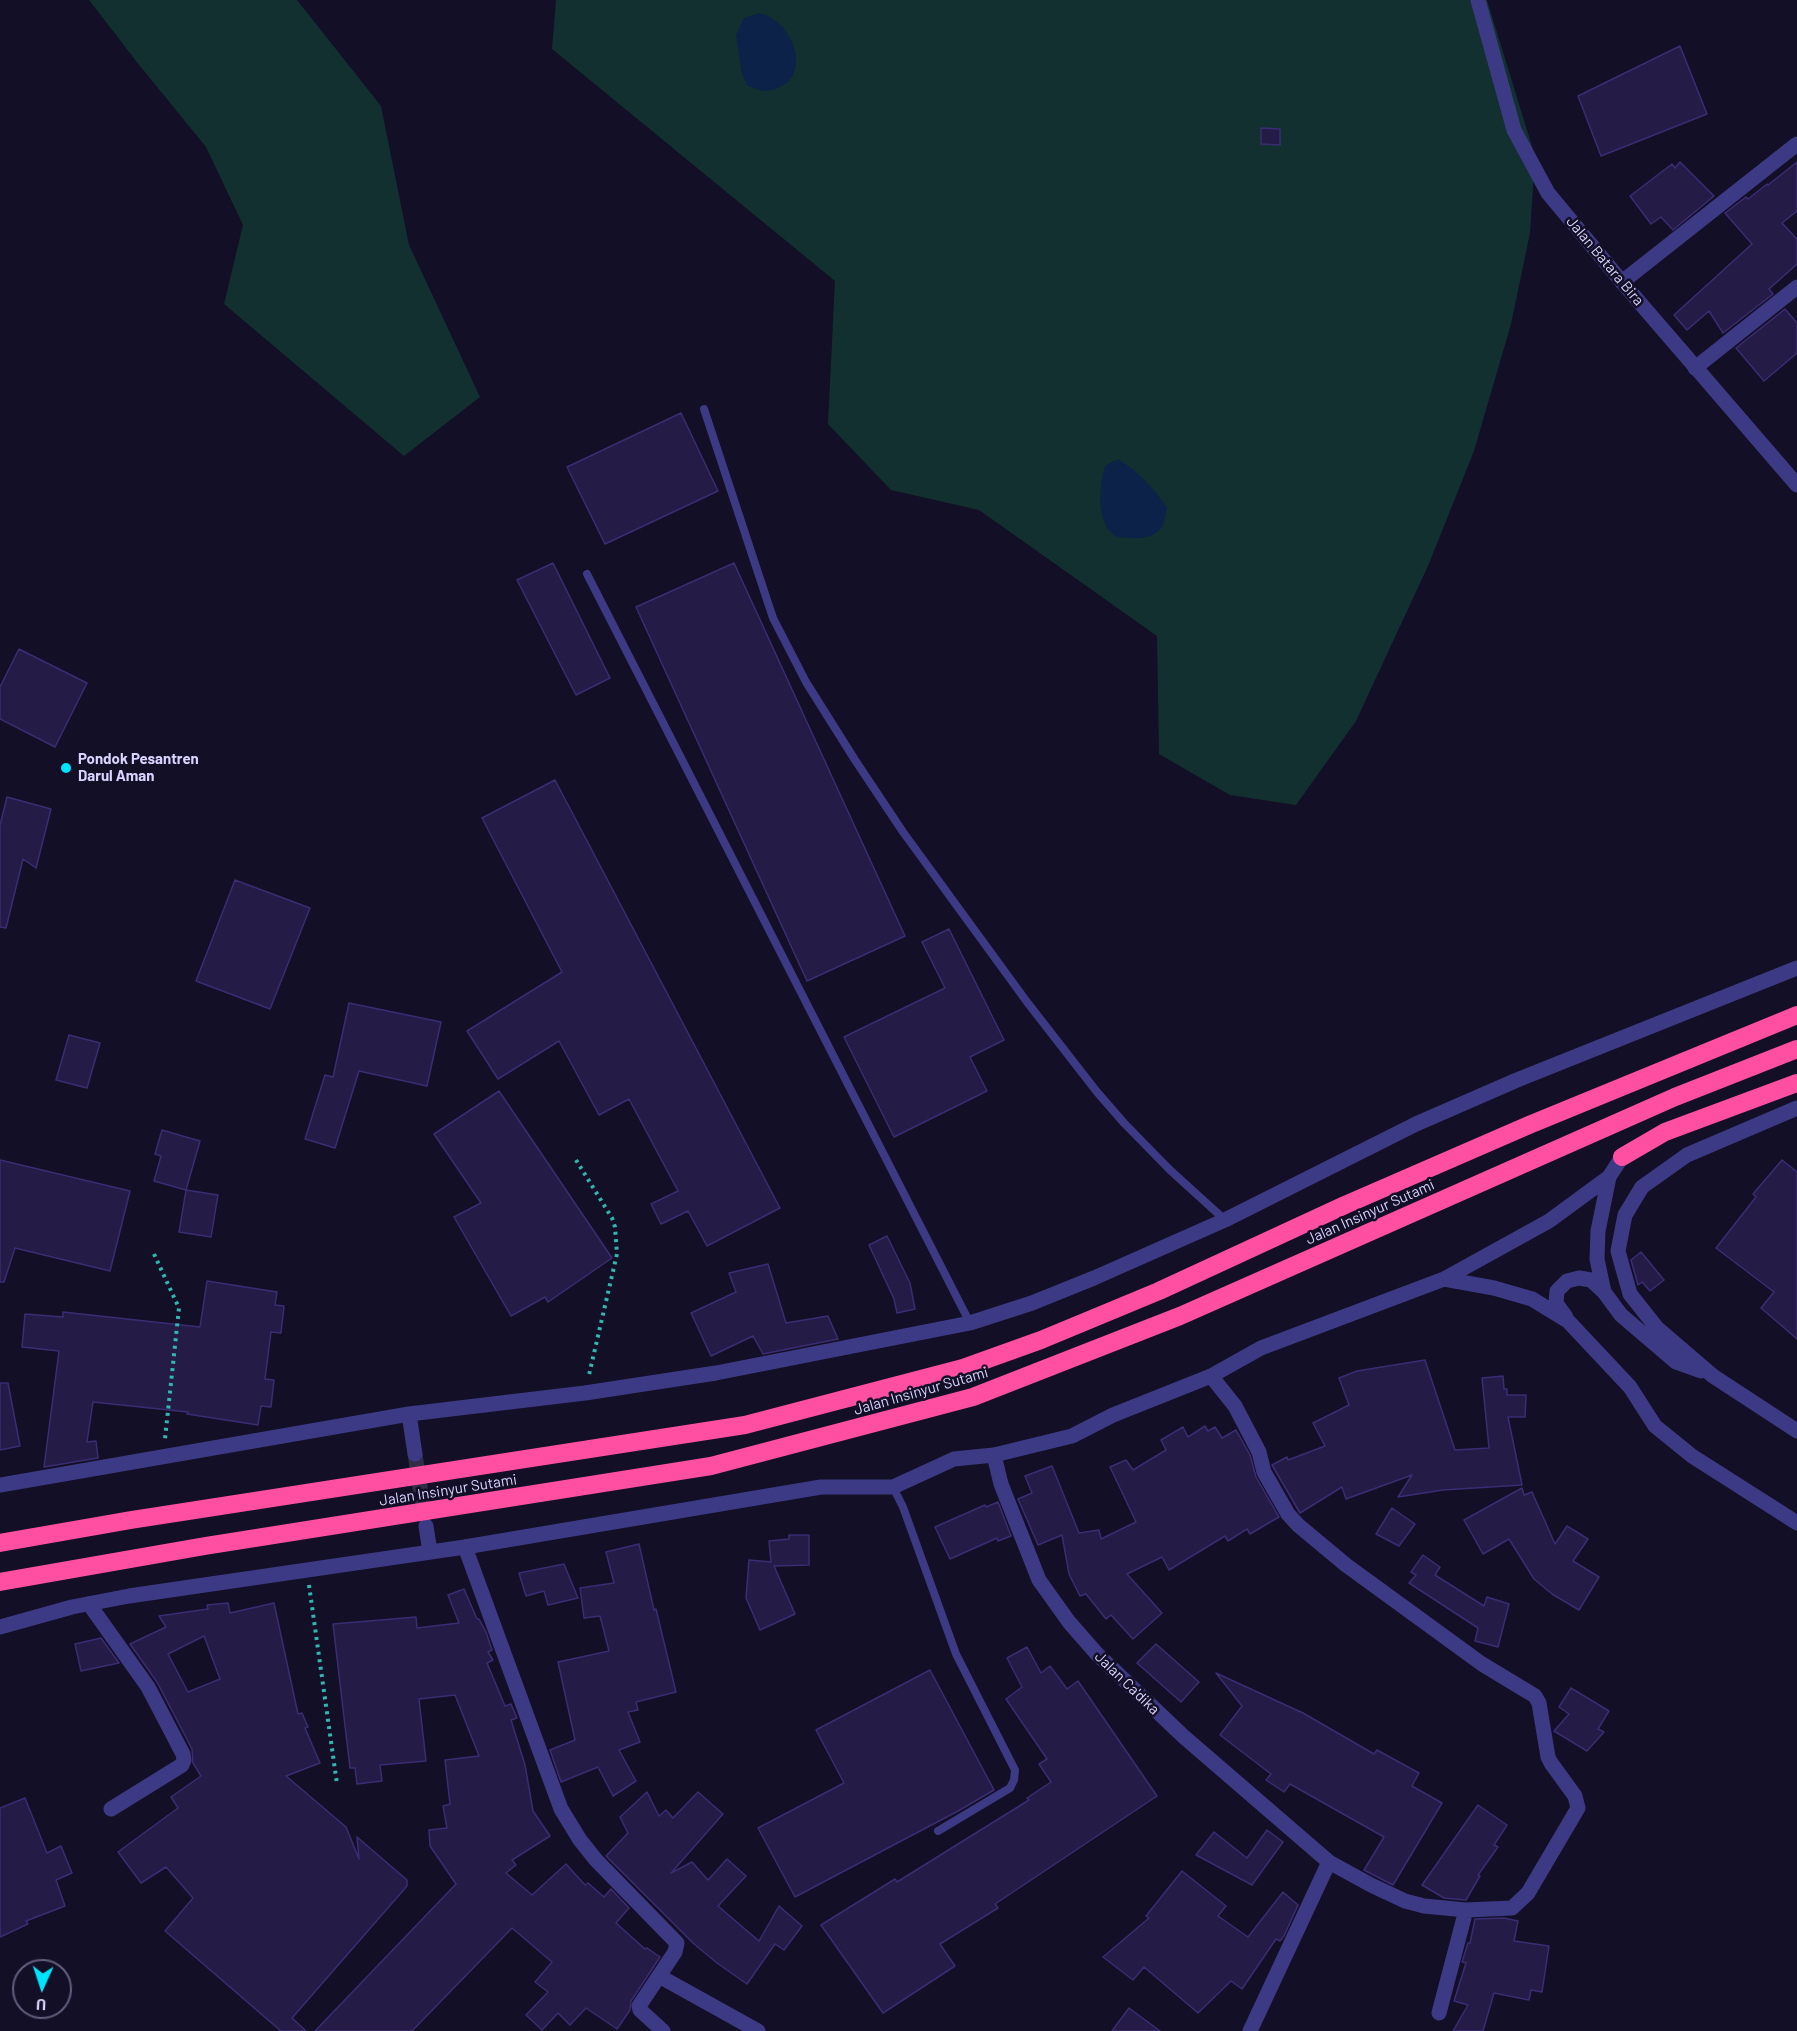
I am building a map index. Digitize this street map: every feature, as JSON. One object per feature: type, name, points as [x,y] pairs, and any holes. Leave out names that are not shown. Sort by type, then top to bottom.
[{"type":"highway","name":"Jalan Insinyur Sutami","points":[[0,1543],[143,1518],[745,1425],[963,1368],[1041,1340],[1159,1291],[1345,1205],[1540,1121],[1797,1015]]},
{"type":"highway","name":"Jalan Insinyur Sutami","points":[[0,1582],[205,1546],[711,1466],[973,1397],[1180,1317],[1675,1097],[1797,1049]]},
{"type":"highway","points":[[1622,1157],[1665,1132],[1797,1083]]},
{"type":"street","name":"Jalan Batara Bira","points":[[1478,0],[1514,130],[1548,193],[1797,485]]},
{"type":"street","points":[[1622,282],[1797,144]]},
{"type":"street","points":[[1695,368],[1797,287]]},
{"type":"street","points":[[0,1485],[409,1414],[585,1393],[716,1373],[970,1323],[1032,1303],[1094,1278],[1225,1220],[1416,1124],[1516,1080],[1797,968]]},
{"type":"street","points":[[1797,1108],[1687,1155],[1642,1187],[1625,1215],[1618,1251],[1630,1294],[1657,1328],[1713,1376],[1797,1431]]},
{"type":"street","points":[[0,1627],[89,1604],[307,1569],[465,1547],[682,1512],[821,1486],[893,1487],[954,1459],[994,1455],[1072,1436],[1113,1415],[1211,1376],[1261,1348],[1444,1279],[1549,1221],[1609,1177],[1622,1157]]},
{"type":"street","points":[[1604,1292],[1597,1259],[1598,1231],[1609,1177]]},
{"type":"street","points":[[1713,1376],[1676,1362],[1621,1315],[1604,1292],[1591,1280],[1579,1278],[1568,1281],[1557,1291],[1556,1304],[1568,1321],[1630,1387],[1655,1426],[1692,1456],[1797,1522]]},
{"type":"street","points":[[1444,1279],[1532,1299],[1568,1321]]},
{"type":"street","name":"Jalan Ca'dika","points":[[994,1455],[1001,1484],[1040,1580],[1069,1622],[1097,1654],[1183,1736],[1329,1862],[1405,1901],[1424,1906],[1466,1910],[1512,1908],[1520,1903],[1528,1893],[1578,1808],[1575,1796],[1548,1756],[1539,1703],[1535,1696],[1482,1664],[1346,1565],[1298,1525],[1288,1514],[1268,1480],[1259,1452],[1235,1406],[1211,1376]]},
{"type":"street","points":[[409,1414],[415,1454]]},
{"type":"street","points":[[426,1526],[430,1552]]},
{"type":"street","points":[[465,1547],[561,1809],[580,1840],[596,1860],[676,1943],[675,1952],[639,2006],[640,2010],[663,2031]]},
{"type":"street","points":[[89,1604],[148,1687],[184,1760],[182,1765],[111,1809]]},
{"type":"street","points":[[1250,2031],[1329,1862]]},
{"type":"street","points":[[1439,2013],[1466,1910]]},
{"type":"street","points":[[659,1976],[758,2031]]},
{"type":"lane","points":[[704,409],[773,618],[790,653],[855,760],[903,832],[1027,1002],[1097,1092],[1146,1145],[1225,1220]]},
{"type":"lane","points":[[588,574],[970,1323]]},
{"type":"lane","points":[[893,1487],[903,1507],[956,1654],[1015,1770],[1010,1788],[938,1831]]},
{"type":"path","points":[[576,1160],[612,1218],[617,1254],[585,1393]]},
{"type":"path","points":[[154,1254],[178,1308],[162,1457]]},
{"type":"path","points":[[307,1569],[337,1784]]},
{"type":"green space","points":[[89,0],[297,0],[381,106],[409,245],[480,397],[404,456],[224,304],[243,225],[206,147]]},
{"type":"green space","points":[[556,0],[1487,0],[1535,156],[1530,233],[1511,324],[1474,451],[1428,566],[1356,721],[1296,805],[1230,795],[1159,754],[1157,636],[979,510],[891,490],[828,424],[835,281],[552,49]]},
{"type":"water","points":[[759,13],[772,18],[783,28],[796,53],[796,66],[791,78],[782,87],[766,91],[748,86],[742,75],[736,35],[744,18]]},
{"type":"water","points":[[1118,459],[1145,480],[1167,508],[1162,527],[1153,535],[1140,538],[1116,537],[1106,526],[1100,504],[1102,480],[1105,466]]},
{"type":"building","points":[[1680,46],[1707,114],[1601,156],[1578,96]]},
{"type":"building","points":[[1261,128],[1280,129],[1280,145],[1261,144]]},
{"type":"building","points":[[1680,162],[1714,196],[1673,230],[1661,217],[1651,224],[1630,196],[1672,164],[1675,168]]},
{"type":"building","points":[[1797,162],[1797,211],[1782,223],[1797,239],[1797,264],[1769,289],[1773,294],[1723,333],[1709,311],[1687,330],[1674,315],[1752,244],[1725,213],[1746,197],[1748,199],[1768,185]]},
{"type":"building","points":[[1785,309],[1797,323],[1797,353],[1764,381],[1736,348]]},
{"type":"building","points":[[681,413],[718,491],[605,544],[567,467]]},
{"type":"building","points":[[553,563],[610,678],[576,695],[517,580]]},
{"type":"building","points":[[734,563],[905,936],[807,981],[636,607]]},
{"type":"building","points":[[19,649],[87,683],[55,747],[0,719],[0,687]]},
{"type":"building","points":[[555,780],[780,1208],[707,1246],[688,1211],[661,1224],[651,1204],[678,1191],[629,1099],[599,1115],[559,1041],[498,1079],[467,1031],[562,972],[482,818]]},
{"type":"building","points":[[7,797],[51,809],[36,868],[23,859],[6,928],[0,927],[0,825]]},
{"type":"building","points":[[235,880],[310,908],[270,1009],[196,981]]},
{"type":"building","points":[[949,929],[1004,1040],[970,1057],[987,1091],[894,1137],[844,1037],[945,988],[922,942]]},
{"type":"building","points":[[349,1003],[441,1022],[427,1086],[359,1071],[335,1148],[305,1139],[325,1075],[333,1077]]},
{"type":"building","points":[[69,1035],[100,1043],[87,1088],[56,1080]]},
{"type":"building","points":[[499,1091],[612,1258],[548,1302],[545,1297],[511,1316],[454,1217],[481,1203],[434,1134]]},
{"type":"building","points":[[162,1130],[200,1141],[186,1190],[154,1181],[161,1156],[155,1154]]},
{"type":"building","points":[[0,1160],[130,1191],[110,1271],[15,1248],[4,1282],[0,1282]]},
{"type":"building","points":[[1782,1160],[1797,1172],[1797,1339],[1761,1308],[1774,1292],[1716,1248],[1756,1197],[1753,1194]]},
{"type":"building","points":[[186,1190],[218,1195],[211,1237],[179,1232]]},
{"type":"building","points":[[887,1236],[910,1283],[915,1309],[897,1313],[894,1299],[869,1245]]},
{"type":"building","points":[[1641,1252],[1664,1280],[1650,1291],[1642,1282],[1638,1285],[1631,1260]]},
{"type":"building","points":[[768,1264],[786,1323],[828,1316],[838,1339],[763,1354],[753,1336],[711,1356],[691,1313],[736,1292],[729,1273]]},
{"type":"building","points":[[207,1281],[277,1292],[275,1305],[284,1306],[281,1333],[271,1332],[265,1379],[274,1380],[271,1407],[261,1406],[258,1425],[187,1414],[188,1412],[93,1402],[87,1442],[96,1441],[98,1458],[44,1467],[59,1351],[22,1347],[25,1314],[63,1317],[63,1312],[200,1327]]},
{"type":"building","points":[[1425,1360],[1455,1450],[1489,1448],[1482,1378],[1503,1376],[1507,1395],[1526,1395],[1525,1417],[1508,1417],[1522,1485],[1443,1490],[1398,1497],[1412,1475],[1346,1499],[1342,1487],[1300,1513],[1272,1465],[1287,1457],[1288,1460],[1325,1446],[1313,1423],[1349,1405],[1339,1378],[1357,1371]]},
{"type":"building","points":[[0,1383],[8,1383],[20,1446],[0,1450]]},
{"type":"building","points":[[1205,1426],[1208,1431],[1215,1427],[1222,1438],[1236,1430],[1250,1455],[1256,1477],[1279,1517],[1250,1534],[1247,1529],[1228,1541],[1225,1536],[1169,1570],[1162,1557],[1127,1574],[1162,1613],[1133,1639],[1111,1615],[1106,1619],[1086,1594],[1080,1596],[1069,1574],[1062,1535],[1038,1545],[1018,1499],[1032,1493],[1025,1476],[1052,1466],[1079,1533],[1099,1530],[1101,1539],[1136,1522],[1110,1467],[1126,1460],[1133,1470],[1166,1450],[1161,1440],[1183,1427],[1188,1437]]},
{"type":"building","points":[[1522,1488],[1524,1495],[1532,1492],[1555,1544],[1567,1526],[1588,1539],[1573,1561],[1599,1577],[1579,1610],[1552,1594],[1534,1579],[1509,1539],[1483,1554],[1464,1520]]},
{"type":"building","points":[[998,1502],[1011,1536],[998,1541],[997,1538],[950,1559],[935,1527],[985,1505],[986,1507]]},
{"type":"building","points":[[1392,1508],[1415,1524],[1399,1546],[1376,1534]]},
{"type":"building","points":[[789,1535],[809,1535],[809,1565],[774,1566],[795,1614],[760,1630],[746,1598],[749,1560],[771,1562],[769,1541],[789,1539]]},
{"type":"building","points":[[639,1544],[676,1692],[636,1702],[638,1710],[628,1712],[640,1742],[619,1750],[636,1781],[613,1796],[598,1767],[561,1782],[550,1750],[575,1740],[558,1662],[609,1651],[600,1616],[584,1618],[580,1588],[614,1583],[606,1552]]},
{"type":"building","points":[[1423,1555],[1440,1567],[1435,1575],[1484,1606],[1487,1597],[1509,1604],[1498,1647],[1475,1641],[1478,1628],[1409,1583],[1416,1575],[1411,1572]]},
{"type":"building","points":[[564,1564],[578,1598],[548,1605],[544,1591],[526,1596],[519,1573]]},
{"type":"building","points":[[464,1589],[477,1619],[486,1632],[492,1650],[488,1652],[493,1660],[487,1663],[505,1706],[511,1704],[517,1718],[511,1720],[525,1765],[533,1811],[550,1836],[512,1860],[516,1865],[506,1873],[532,1895],[566,1864],[585,1885],[588,1883],[604,1897],[611,1889],[629,1908],[616,1923],[645,1949],[647,1948],[660,1957],[631,2001],[630,2010],[617,2029],[586,2008],[570,2025],[558,2013],[542,2030],[526,2015],[548,1992],[535,1982],[552,1962],[512,1928],[412,2031],[315,2031],[456,1884],[430,1846],[429,1830],[447,1828],[443,1806],[450,1804],[445,1760],[479,1756],[455,1695],[419,1699],[426,1761],[380,1765],[382,1781],[357,1784],[355,1768],[350,1768],[333,1624],[416,1617],[417,1628],[459,1623],[448,1595]]},
{"type":"building","points":[[228,1603],[230,1613],[274,1603],[298,1714],[302,1713],[308,1727],[305,1728],[320,1763],[286,1776],[346,1827],[359,1859],[357,1837],[407,1880],[407,1886],[292,2018],[306,2031],[281,2031],[165,1931],[193,1898],[166,1867],[141,1883],[118,1852],[178,1808],[171,1797],[201,1776],[193,1763],[192,1749],[157,1682],[130,1644],[166,1627],[159,1616],[208,1609],[207,1605]],"holes":[[[204,1636],[220,1679],[188,1692],[168,1654]]]},
{"type":"building","points":[[101,1638],[119,1663],[81,1671],[75,1644]]},
{"type":"building","points":[[1156,1644],[1199,1682],[1181,1702],[1137,1663]]},
{"type":"building","points":[[1027,1647],[1041,1673],[1050,1666],[1067,1689],[1078,1681],[1157,1796],[995,1904],[998,1908],[940,1944],[955,1966],[883,2013],[821,1925],[895,1879],[897,1882],[1029,1800],[1027,1798],[1051,1782],[1039,1764],[1047,1759],[1006,1699],[1022,1687],[1007,1658]]},
{"type":"building","points":[[930,1670],[994,1790],[795,1897],[758,1828],[844,1783],[816,1730]]},
{"type":"building","points":[[1216,1673],[1303,1713],[1374,1754],[1377,1750],[1419,1773],[1412,1786],[1442,1803],[1393,1885],[1364,1870],[1384,1837],[1290,1784],[1284,1792],[1266,1780],[1271,1774],[1220,1735],[1242,1706]]},
{"type":"building","points":[[1571,1688],[1609,1711],[1598,1729],[1604,1732],[1587,1751],[1554,1731],[1569,1714],[1559,1707]]},
{"type":"building","points":[[647,1792],[659,1816],[666,1810],[673,1818],[698,1792],[723,1814],[671,1873],[692,1862],[708,1880],[727,1859],[746,1876],[718,1906],[759,1941],[779,1906],[802,1926],[784,1950],[775,1944],[747,1984],[694,1944],[606,1856],[628,1833],[620,1817]]},
{"type":"building","points":[[25,1798],[47,1853],[61,1846],[72,1873],[56,1880],[65,1906],[26,1921],[28,1924],[0,1937],[0,1808]]},
{"type":"building","points":[[1478,1805],[1507,1825],[1494,1845],[1498,1847],[1478,1875],[1480,1876],[1466,1900],[1444,1898],[1422,1885]]},
{"type":"building","points":[[1267,1830],[1283,1842],[1252,1885],[1196,1855],[1214,1832],[1247,1858]]},
{"type":"building","points":[[1182,1871],[1226,1906],[1218,1916],[1248,1937],[1283,1892],[1298,1905],[1284,1936],[1280,1941],[1276,1939],[1242,1989],[1231,1981],[1198,2013],[1144,1967],[1133,1980],[1103,1957],[1149,1918],[1146,1916]]},
{"type":"building","points":[[1504,1918],[1518,1921],[1514,1941],[1549,1946],[1542,1992],[1531,1990],[1529,2000],[1494,1993],[1483,2031],[1453,2031],[1468,2005],[1454,2001],[1466,1963],[1462,1962],[1468,1943],[1470,1943],[1475,1919]]},
{"type":"building","points":[[1129,2008],[1160,2031],[1112,2031]]},
{"type":"tunnel","points":[[415,1454],[425,1520]]},
{"type":"place","name":"Pondok Pesantren Darul Aman","points":[[66,768]]}]
